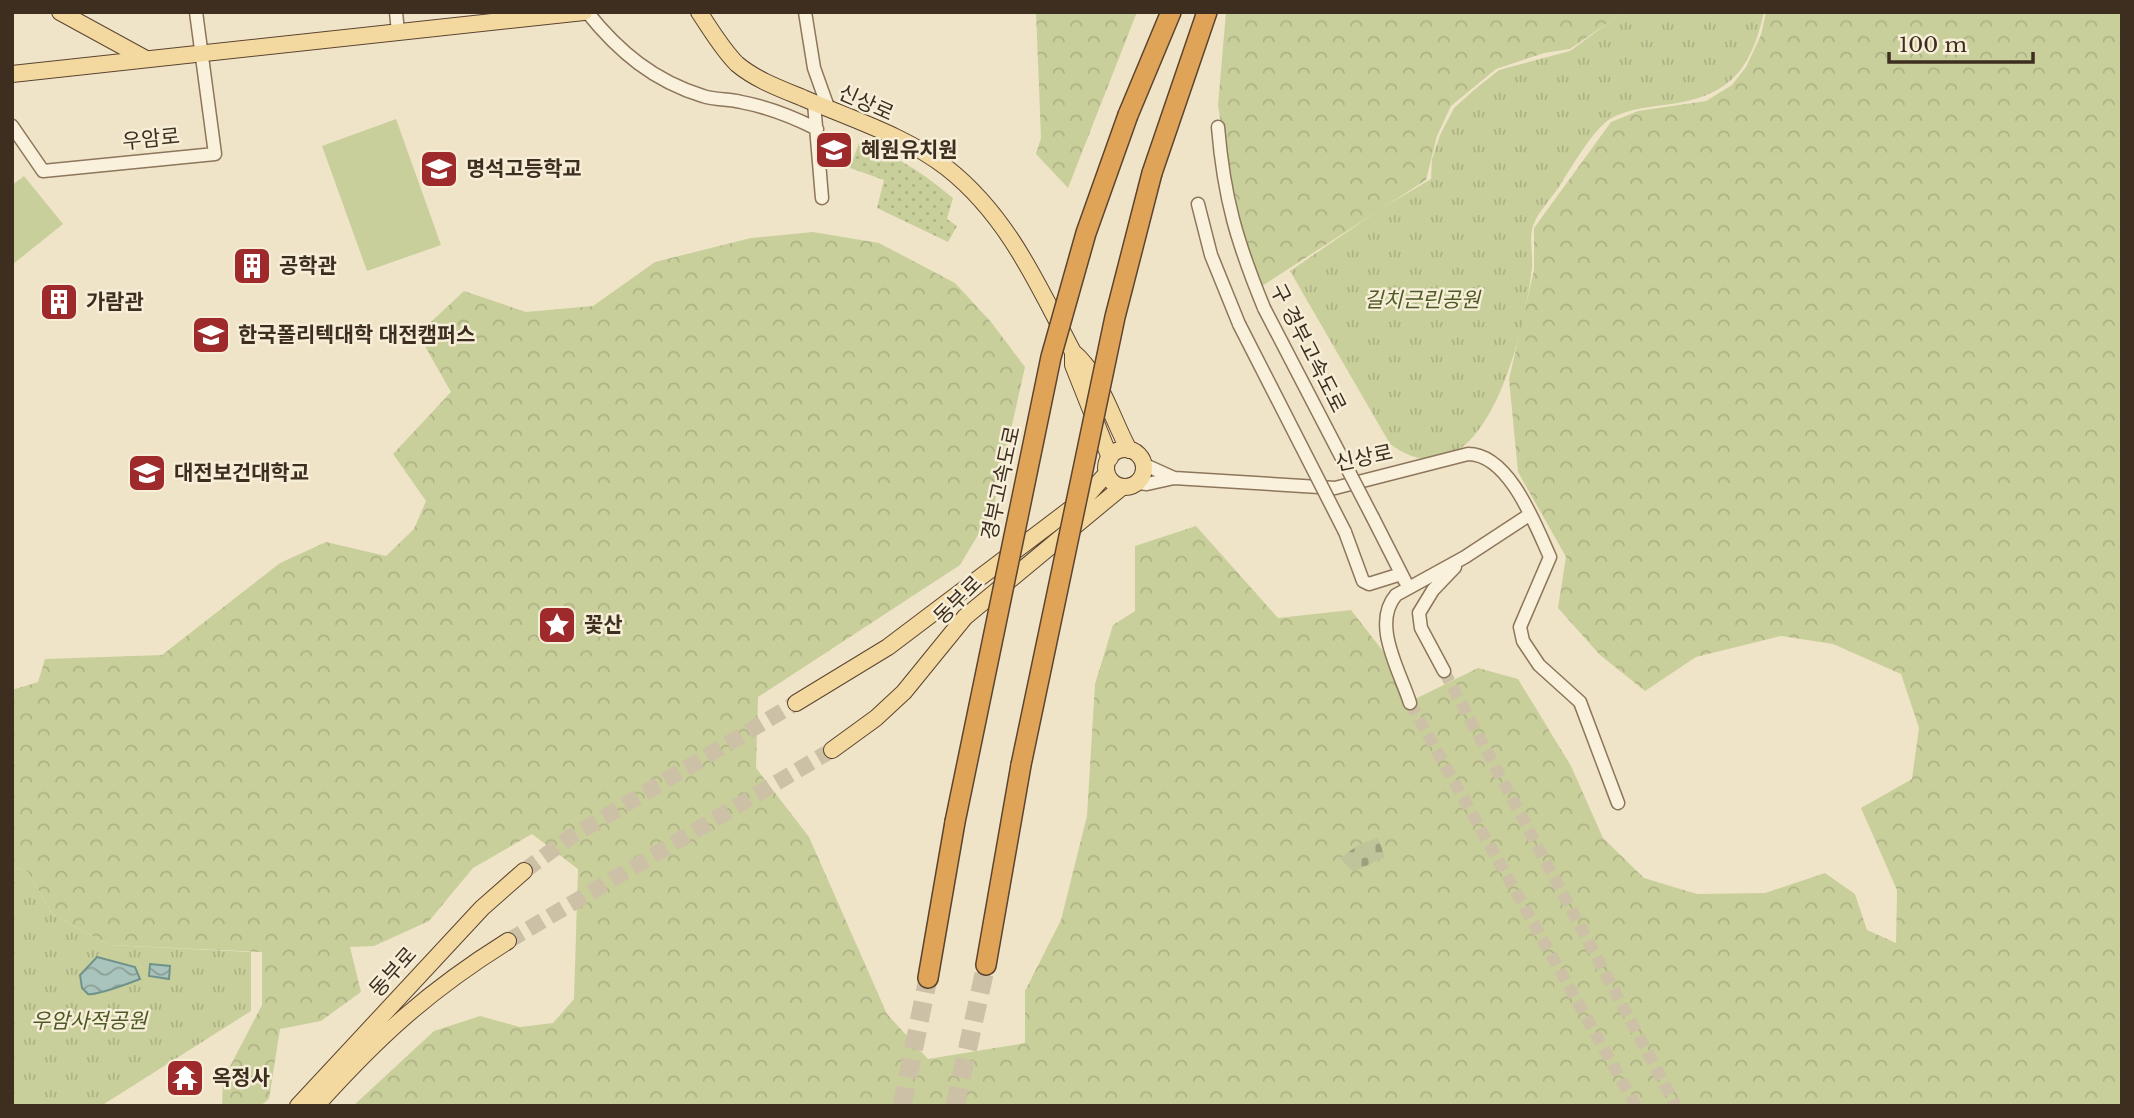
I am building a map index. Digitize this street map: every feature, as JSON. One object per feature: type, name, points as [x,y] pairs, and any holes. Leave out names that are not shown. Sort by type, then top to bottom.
[{"type":"highway","name":"경부고속도로","points":[[928,978],[955,821],[1051,357],[1086,233],[1128,116],[1171,12]]},
{"type":"highway","points":[[986,965],[1021,765],[1115,317],[1152,173],[1207,12]]},
{"type":"main road","points":[[60,12],[146,59]]},
{"type":"main road","points":[[12,74],[398,32],[494,17],[586,12]]},
{"type":"main road","name":"신상로","points":[[699,12],[723,48],[739,65],[768,83],[917,149],[946,168],[978,195],[1009,232],[1073,352]]},
{"type":"main road","points":[[1073,352],[1092,376],[1129,450]]},
{"type":"main road","points":[[1073,352],[1073,365],[1112,482],[1129,485],[1143,475],[1143,464],[1138,455],[1129,450],[1118,451],[1108,466]]},
{"type":"main road","name":"동부로","points":[[796,704],[888,647],[1085,498],[1108,466]]},
{"type":"main road","name":"동부로","points":[[832,750],[876,718],[904,692],[965,617],[1129,485]]},
{"type":"main road","name":"동부로","points":[[298,1106],[456,935],[524,871]]},
{"type":"main road","name":"동부로","points":[[316,1106],[391,1027],[421,1000],[508,941]]},
{"type":"street","name":"우암로","points":[[12,126],[43,171],[215,154],[196,12]]},
{"type":"street","points":[[396,12],[398,32]]},
{"type":"street","points":[[586,12],[629,58],[661,79],[705,97],[742,102],[789,114],[817,128]]},
{"type":"street","points":[[805,12],[822,106],[817,128],[822,198]]},
{"type":"street","name":"구 경부고속도로","points":[[1218,127],[1222,180],[1235,233],[1264,308],[1408,588]]},
{"type":"street","points":[[1198,204],[1212,255],[1239,324],[1345,532],[1363,581],[1369,584],[1401,574]]},
{"type":"street","name":"신상로","points":[[1174,478],[1335,488],[1468,454],[1481,454],[1507,475],[1550,557],[1520,627],[1523,641],[1539,665],[1580,702],[1618,803]]},
{"type":"street","points":[[1143,464],[1174,478]]},
{"type":"street","points":[[1129,485],[1174,478]]},
{"type":"street","points":[[1410,703],[1384,624],[1388,605],[1408,588],[1465,557],[1529,515]]},
{"type":"street","points":[[1444,671],[1422,628],[1419,613],[1433,590],[1465,557]]},
{"type":"green space","points":[[1036,12],[1137,12],[1068,188],[1036,154],[1041,138]]},
{"type":"green space","points":[[1226,12],[1624,12],[1570,49],[1544,53],[1496,69],[1451,106],[1437,136],[1426,180],[1262,286],[1234,209],[1218,105]]},
{"type":"green space","name":"길치근린공원","points":[[1623,12],[1764,12],[1759,32],[1745,64],[1724,86],[1692,100],[1640,108],[1617,115],[1597,131],[1584,148],[1533,226],[1532,268],[1520,331],[1509,369],[1494,405],[1475,435],[1451,454],[1423,459],[1390,444],[1290,271],[1382,208],[1431,179],[1432,159],[1440,135],[1454,108],[1499,70],[1570,51]]},
{"type":"green space","points":[[1766,12],[2122,12],[2122,1106],[353,1106],[434,1031],[480,1016],[520,1027],[553,1023],[574,999],[578,869],[532,834],[473,868],[429,921],[374,946],[350,947],[361,992],[321,1021],[280,1029],[269,1099],[260,1106],[222,1106],[223,1080],[262,1005],[262,952],[110,945],[53,915],[28,872],[12,866],[12,690],[38,682],[45,659],[162,655],[280,563],[326,542],[386,556],[414,529],[426,501],[393,454],[451,392],[418,334],[464,291],[526,312],[593,306],[655,262],[751,238],[813,232],[879,243],[955,283],[991,322],[1025,367],[993,510],[960,565],[758,697],[756,768],[809,837],[887,1014],[928,1059],[1025,1043],[1025,991],[1061,920],[1087,816],[1095,684],[1113,625],[1135,611],[1135,546],[1196,526],[1278,618],[1351,610],[1386,655],[1407,703],[1478,668],[1518,679],[1571,766],[1603,838],[1644,878],[1697,894],[1765,893],[1825,873],[1855,894],[1867,930],[1896,943],[1897,890],[1861,808],[1912,779],[1919,728],[1901,674],[1833,644],[1781,636],[1696,657],[1645,691],[1600,655],[1558,608],[1566,557],[1518,472],[1509,379],[1534,270],[1534,228],[1611,122],[1638,111],[1706,101],[1732,85],[1746,67],[1761,35]]},
{"type":"green space","points":[[396,119],[441,245],[367,271],[322,146]]},
{"type":"green space","points":[[859,143],[909,166],[953,198],[947,219],[957,226],[948,242],[877,208],[884,180],[850,168]]},
{"type":"green space","points":[[24,176],[63,224],[12,265],[12,185]]},
{"type":"green space","points":[[1378,838],[1385,857],[1353,872],[1340,858],[1360,844]]},
{"type":"green space","name":"우암사적공원","points":[[12,866],[28,872],[53,915],[110,945],[251,952],[251,1011],[101,1106],[12,1106]]},
{"type":"water","points":[[97,957],[135,967],[140,979],[88,994],[82,988],[80,975]]},
{"type":"water","points":[[150,964],[170,966],[169,979],[149,976]]},
{"type":"tunnel","points":[[1444,671],[1676,1106]]},
{"type":"tunnel","points":[[524,871],[569,838],[796,703]]},
{"type":"tunnel","points":[[1410,703],[1636,1106]]},
{"type":"tunnel","points":[[508,941],[832,750]]},
{"type":"tunnel","points":[[955,1106],[986,965]]},
{"type":"tunnel","points":[[902,1106],[928,978]]},
{"type":"place","name":"혜원유치원","points":[[834,150]]},
{"type":"place","name":"명석고등학교","points":[[439,169]]},
{"type":"place","name":"공학관","points":[[252,266]]},
{"type":"place","name":"가람관","points":[[59,302]]},
{"type":"place","name":"한국폴리텍대학 대전캠퍼스","points":[[211,335]]},
{"type":"place","name":"대전보건대학교","points":[[147,473]]},
{"type":"place","name":"꽃산","points":[[557,625]]},
{"type":"place","name":"옥정사","points":[[185,1078]]}]
